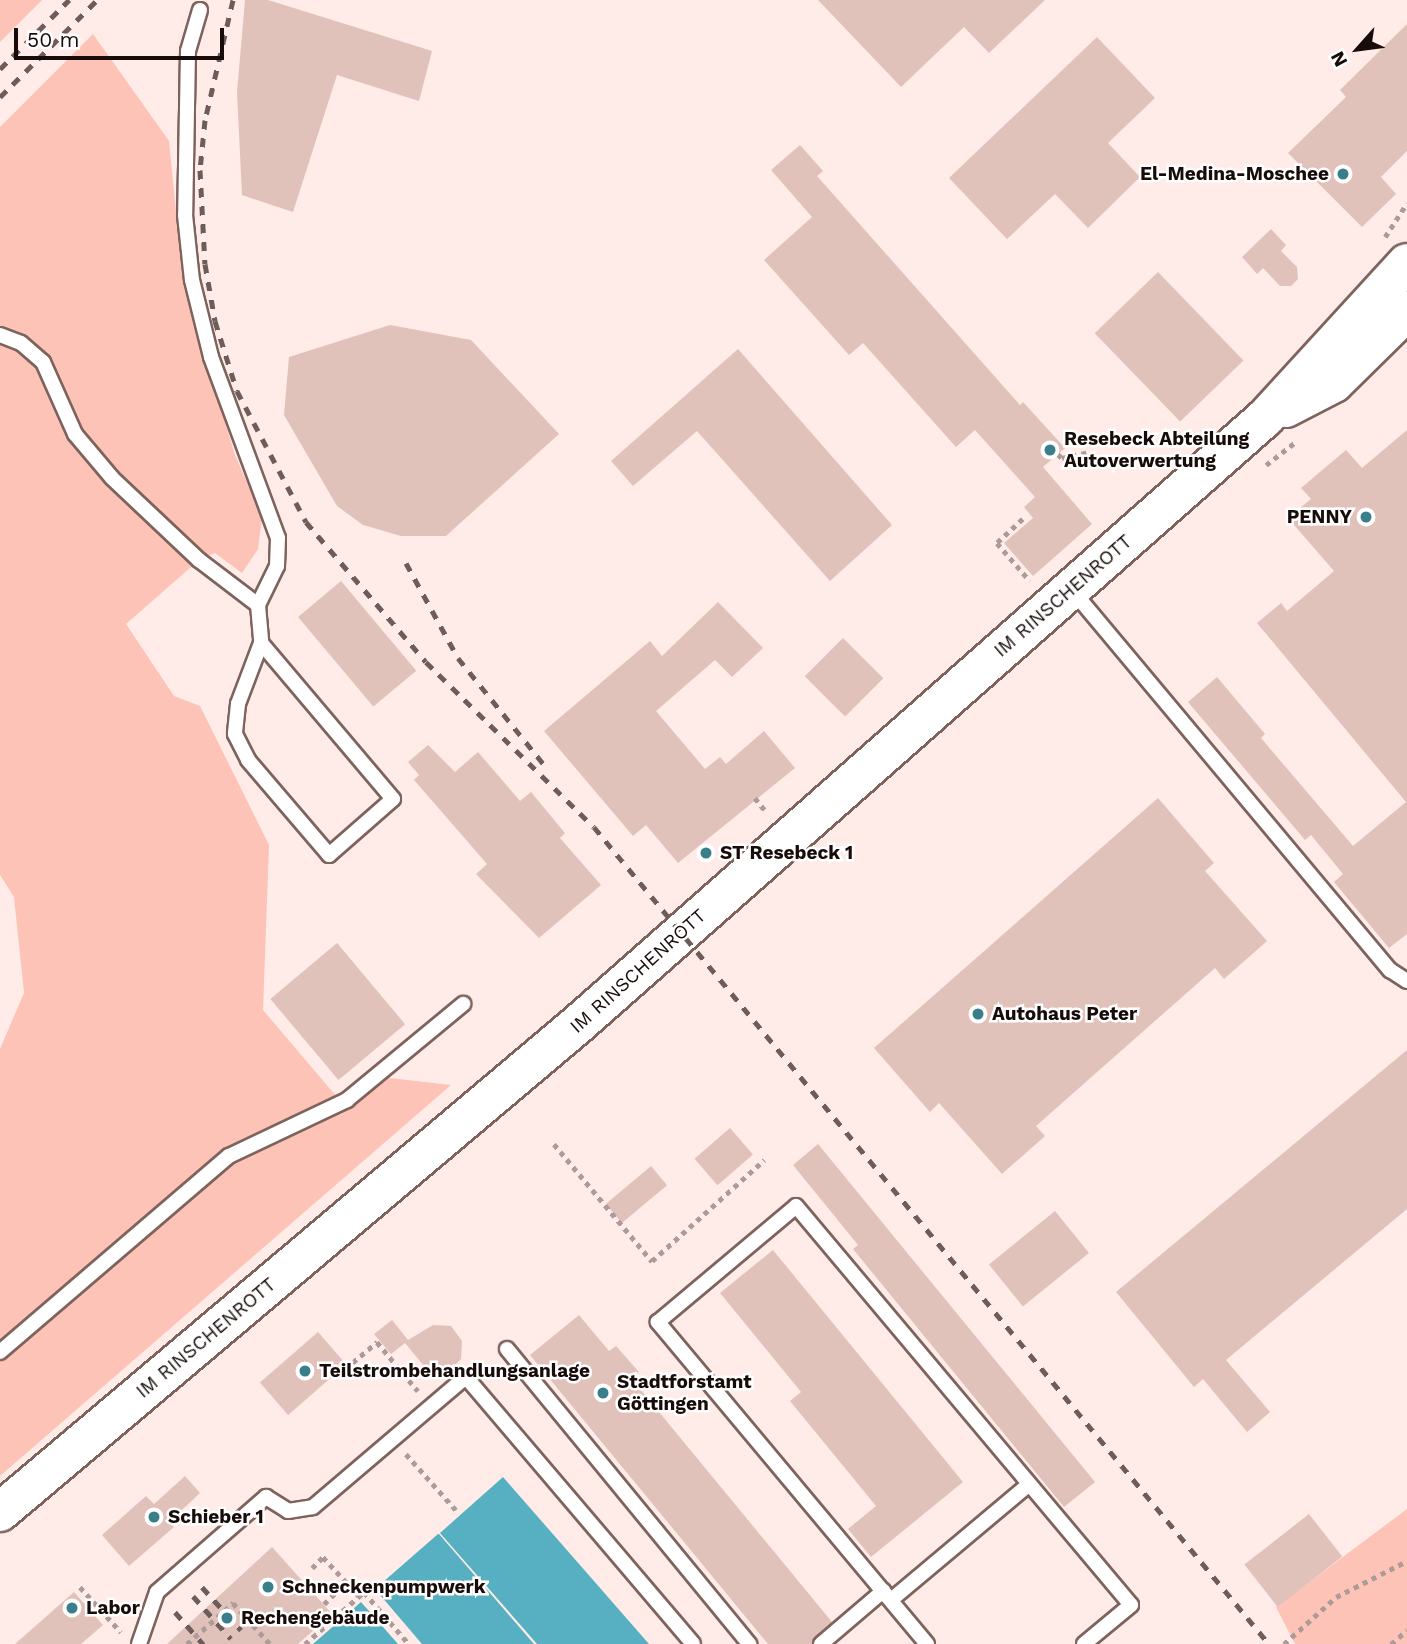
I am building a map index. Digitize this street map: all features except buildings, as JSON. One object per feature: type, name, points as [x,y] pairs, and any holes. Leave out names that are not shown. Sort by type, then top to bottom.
[{"type":"main road","name":"IM RINSCHENROTT","points":[[0,1511],[576,1026],[1054,588],[1265,418],[1402,288]]},
{"type":"lane","points":[[200,10],[188,51],[184,178],[192,281],[214,368],[278,538],[277,566],[258,605],[261,643],[237,704],[235,734],[248,760],[330,855],[393,799],[261,643]]},
{"type":"lane","points":[[0,335],[21,343],[43,362],[75,434],[112,478],[200,559],[258,605]]},
{"type":"lane","points":[[1054,588],[1390,970],[1407,981]]},
{"type":"lane","points":[[0,1352],[229,1156],[347,1100],[463,1004]]},
{"type":"lane","points":[[927,1644],[658,1322],[796,1206],[1131,1605],[1084,1644]]},
{"type":"lane","points":[[507,1349],[748,1644]]},
{"type":"lane","points":[[139,1643],[157,1591],[266,1497],[288,1511],[313,1507],[394,1441],[466,1377],[693,1644]]},
{"type":"lane","points":[[821,1644],[1029,1484]]},
{"type":"path","points":[[1260,470],[1300,439]]},
{"type":"path","points":[[1058,454],[1062,458],[1086,453]]},
{"type":"path","points":[[1023,519],[997,543],[1054,588]]},
{"type":"path","points":[[755,798],[772,819]]},
{"type":"path","points":[[554,1144],[652,1261],[764,1160]]},
{"type":"path","points":[[345,1369],[377,1342],[432,1407]]},
{"type":"path","points":[[394,1441],[456,1510]]},
{"type":"path","points":[[312,1568],[323,1558],[359,1597]]},
{"type":"path","points":[[1284,1644],[1336,1597],[1407,1561]]},
{"type":"path","points":[[80,1587],[117,1629],[139,1643]]},
{"type":"path","points":[[305,1644],[364,1592],[409,1644]]},
{"type":"path","points":[[324,1605],[335,1593]]},
{"type":"path","points":[[187,1644],[233,1602],[270,1644]]},
{"type":"path","points":[[1391,1644],[1407,1630]]},
{"type":"shaded area","points":[[0,0],[42,0],[0,42]]},
{"type":"shaded area","points":[[93,34],[169,141],[183,282],[235,455],[262,517],[258,549],[242,573],[215,553],[199,560],[126,624],[174,696],[200,706],[269,845],[263,1010],[336,1096],[340,1115],[389,1078],[451,1085],[0,1476],[0,1049],[24,993],[14,897],[0,875],[0,127]]},
{"type":"shaded area","points":[[1407,1509],[1407,1644],[1295,1644],[1276,1607]]},
{"type":"water","points":[[503,1477],[649,1644],[537,1644],[440,1533]]},
{"type":"water","points":[[438,1534],[534,1644],[422,1644],[375,1589]]},
{"type":"water","points":[[361,1602],[398,1644],[313,1644]]},
{"type":"railway","points":[[0,69],[69,0]]},
{"type":"railway","points":[[0,97],[97,0]]},
{"type":"railway","points":[[233,0],[205,120],[200,170],[205,264],[215,321],[237,391],[306,522],[426,662],[594,827],[1269,1644]]},
{"type":"railway","points":[[406,563],[458,658],[546,767]]},
{"type":"railway","points":[[202,1587],[241,1630]]},
{"type":"railway","points":[[193,1596],[231,1639]]},
{"type":"railway","points":[[175,1612],[203,1644]]},
{"type":"place","name":"El-Medina-Moschee","points":[[1343,174]]},
{"type":"place","name":"Resebeck Abteilung Autoverwertung","points":[[1050,450]]},
{"type":"place","name":"PENNY","points":[[1366,517]]},
{"type":"place","name":"ST Resebeck 1","points":[[706,853]]},
{"type":"place","name":"Autohaus Peter","points":[[978,1014]]},
{"type":"place","name":"Teilstrombehandlungsanlage","points":[[305,1371]]},
{"type":"place","name":"Stadtforstamt Göttingen","points":[[603,1393]]},
{"type":"place","name":"Schieber 1","points":[[154,1517]]},
{"type":"place","name":"Schneckenpumpwerk","points":[[268,1587]]},
{"type":"place","name":"Labor","points":[[72,1608]]},
{"type":"place","name":"Rechengebäude","points":[[227,1618]]}]
